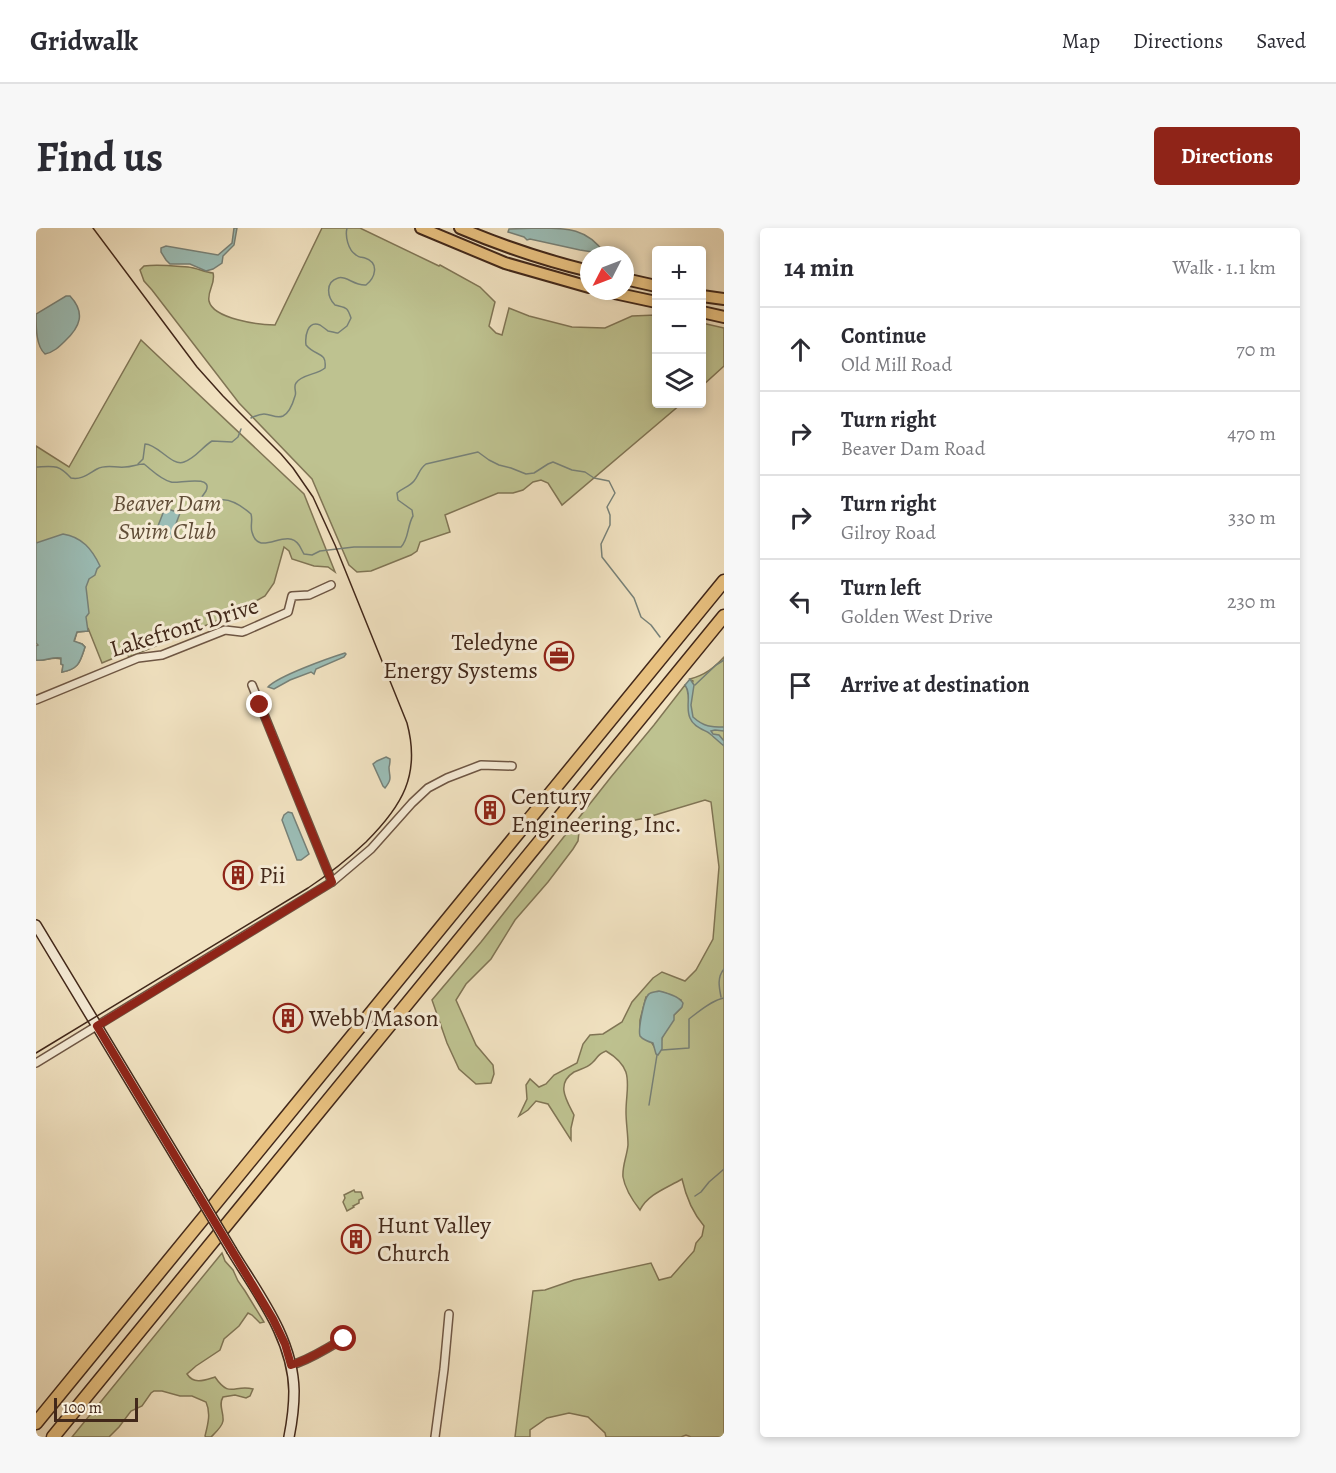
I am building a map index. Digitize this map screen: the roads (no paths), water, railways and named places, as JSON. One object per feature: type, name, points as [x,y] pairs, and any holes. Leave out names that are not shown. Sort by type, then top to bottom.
[{"type":"highway","points":[[36,1424],[724,581]]},
{"type":"highway","points":[[54,1437],[724,616]]},
{"type":"main road","points":[[421,228],[505,263],[580,284]]},
{"type":"main road","points":[[460,228],[507,248],[580,269]]},
{"type":"main road","points":[[634,281],[652,285]]},
{"type":"main road","points":[[634,297],[652,301]]},
{"type":"main road","points":[[706,297],[724,299]]},
{"type":"main road","points":[[706,313],[724,317]]},
{"type":"street","name":"Lakefront Drive","points":[[36,700],[138,658],[162,655],[225,630],[245,631],[288,612],[292,596],[306,596],[332,585]]},
{"type":"street","points":[[252,685],[332,882]]},
{"type":"street","points":[[36,1063],[332,882],[371,849],[428,788],[481,765],[512,766]]},
{"type":"street","points":[[36,925],[279,1330],[291,1365],[294,1389],[289,1437]]},
{"type":"street","points":[[435,1437],[449,1314]]},
{"type":"street","points":[[291,1365],[307,1360],[344,1339]]},
{"type":"water","points":[[234,228],[237,228],[234,245],[223,256],[222,263],[213,269],[206,271],[190,264],[170,264],[161,252],[161,248],[166,246],[218,255],[232,243]]},
{"type":"water","points":[[509,229],[567,229],[584,234],[599,246],[580,246],[580,250],[527,240],[508,232]]},
{"type":"water","points":[[66,296],[70,296],[75,302],[79,320],[70,336],[61,345],[45,354],[38,342],[36,314]]},
{"type":"water","points":[[165,508],[180,513],[171,537],[156,531]]},
{"type":"water","points":[[63,534],[76,538],[86,545],[100,566],[95,575],[89,579],[86,587],[89,613],[86,617],[88,631],[77,632],[74,641],[85,647],[82,657],[75,667],[62,672],[61,658],[36,660],[36,646],[38,645],[36,643],[36,543]]},
{"type":"water","points":[[345,653],[344,657],[316,669],[314,674],[311,672],[274,689],[268,687],[293,673]]},
{"type":"water","points":[[690,679],[694,685],[691,705],[693,717],[708,726],[724,727],[724,731],[711,731],[719,735],[724,741],[724,746],[691,721],[685,685]]},
{"type":"water","points":[[386,757],[390,759],[390,778],[385,788],[373,764]]},
{"type":"water","points":[[288,812],[292,813],[309,854],[301,860],[297,860],[282,820]]},
{"type":"water","points":[[659,991],[676,997],[683,1003],[662,1038],[662,1049],[658,1055],[653,1043],[642,1038],[640,1033],[647,996]]},
{"type":"waterway","points":[[251,418],[262,414],[278,417],[285,415],[294,399],[296,383],[325,368],[323,356],[306,345],[308,330],[316,324],[328,331],[338,333],[347,326],[351,318],[346,308],[332,302],[329,294],[331,283],[341,277],[366,285],[372,279],[373,263],[353,253],[347,239],[347,228]]},
{"type":"waterway","points":[[138,464],[143,459],[145,444],[179,463],[192,458],[212,441],[232,442],[238,437],[241,429]]},
{"type":"waterway","points":[[36,467],[55,467],[63,470],[71,478],[78,478],[104,467],[144,464],[167,481],[200,481],[207,486],[200,499],[207,508],[217,509],[220,500],[224,500],[241,506],[251,514],[251,530],[255,540],[260,543],[294,540],[304,554],[312,555],[320,551],[354,547],[401,547],[413,516],[412,510],[398,500],[397,493],[412,483],[426,464],[478,452],[499,465],[526,474],[534,473],[553,462],[572,470],[585,472],[594,478],[609,481],[615,493],[607,507],[610,525],[601,544],[602,557],[634,598],[641,617],[660,637]]},
{"type":"waterway","points":[[695,685],[724,660]]},
{"type":"waterway","points":[[721,997],[719,979],[724,969]]},
{"type":"waterway","points":[[662,1050],[689,1048],[689,1019],[710,1004],[724,998]]},
{"type":"waterway","points":[[649,1105],[657,1055]]},
{"type":"waterway","points":[[695,1196],[724,1169]]},
{"type":"tram line","points":[[36,1053],[308,888],[338,866],[366,842],[390,816],[405,788],[412,758],[407,723],[335,545],[313,497],[281,454],[197,367],[93,228]]},
{"type":"place","name":"Teledyne Energy Systems","points":[[559,656]]},
{"type":"place","name":"Century Engineering, Inc.","points":[[490,810]]},
{"type":"place","name":"Pii","points":[[238,875]]},
{"type":"place","name":"Webb/Mason","points":[[288,1018]]},
{"type":"place","name":"Hunt Valley Church","points":[[356,1239]]},
{"type":"park label","name":"Beaver Dam Swim Club","points":[[167,517]]}]
